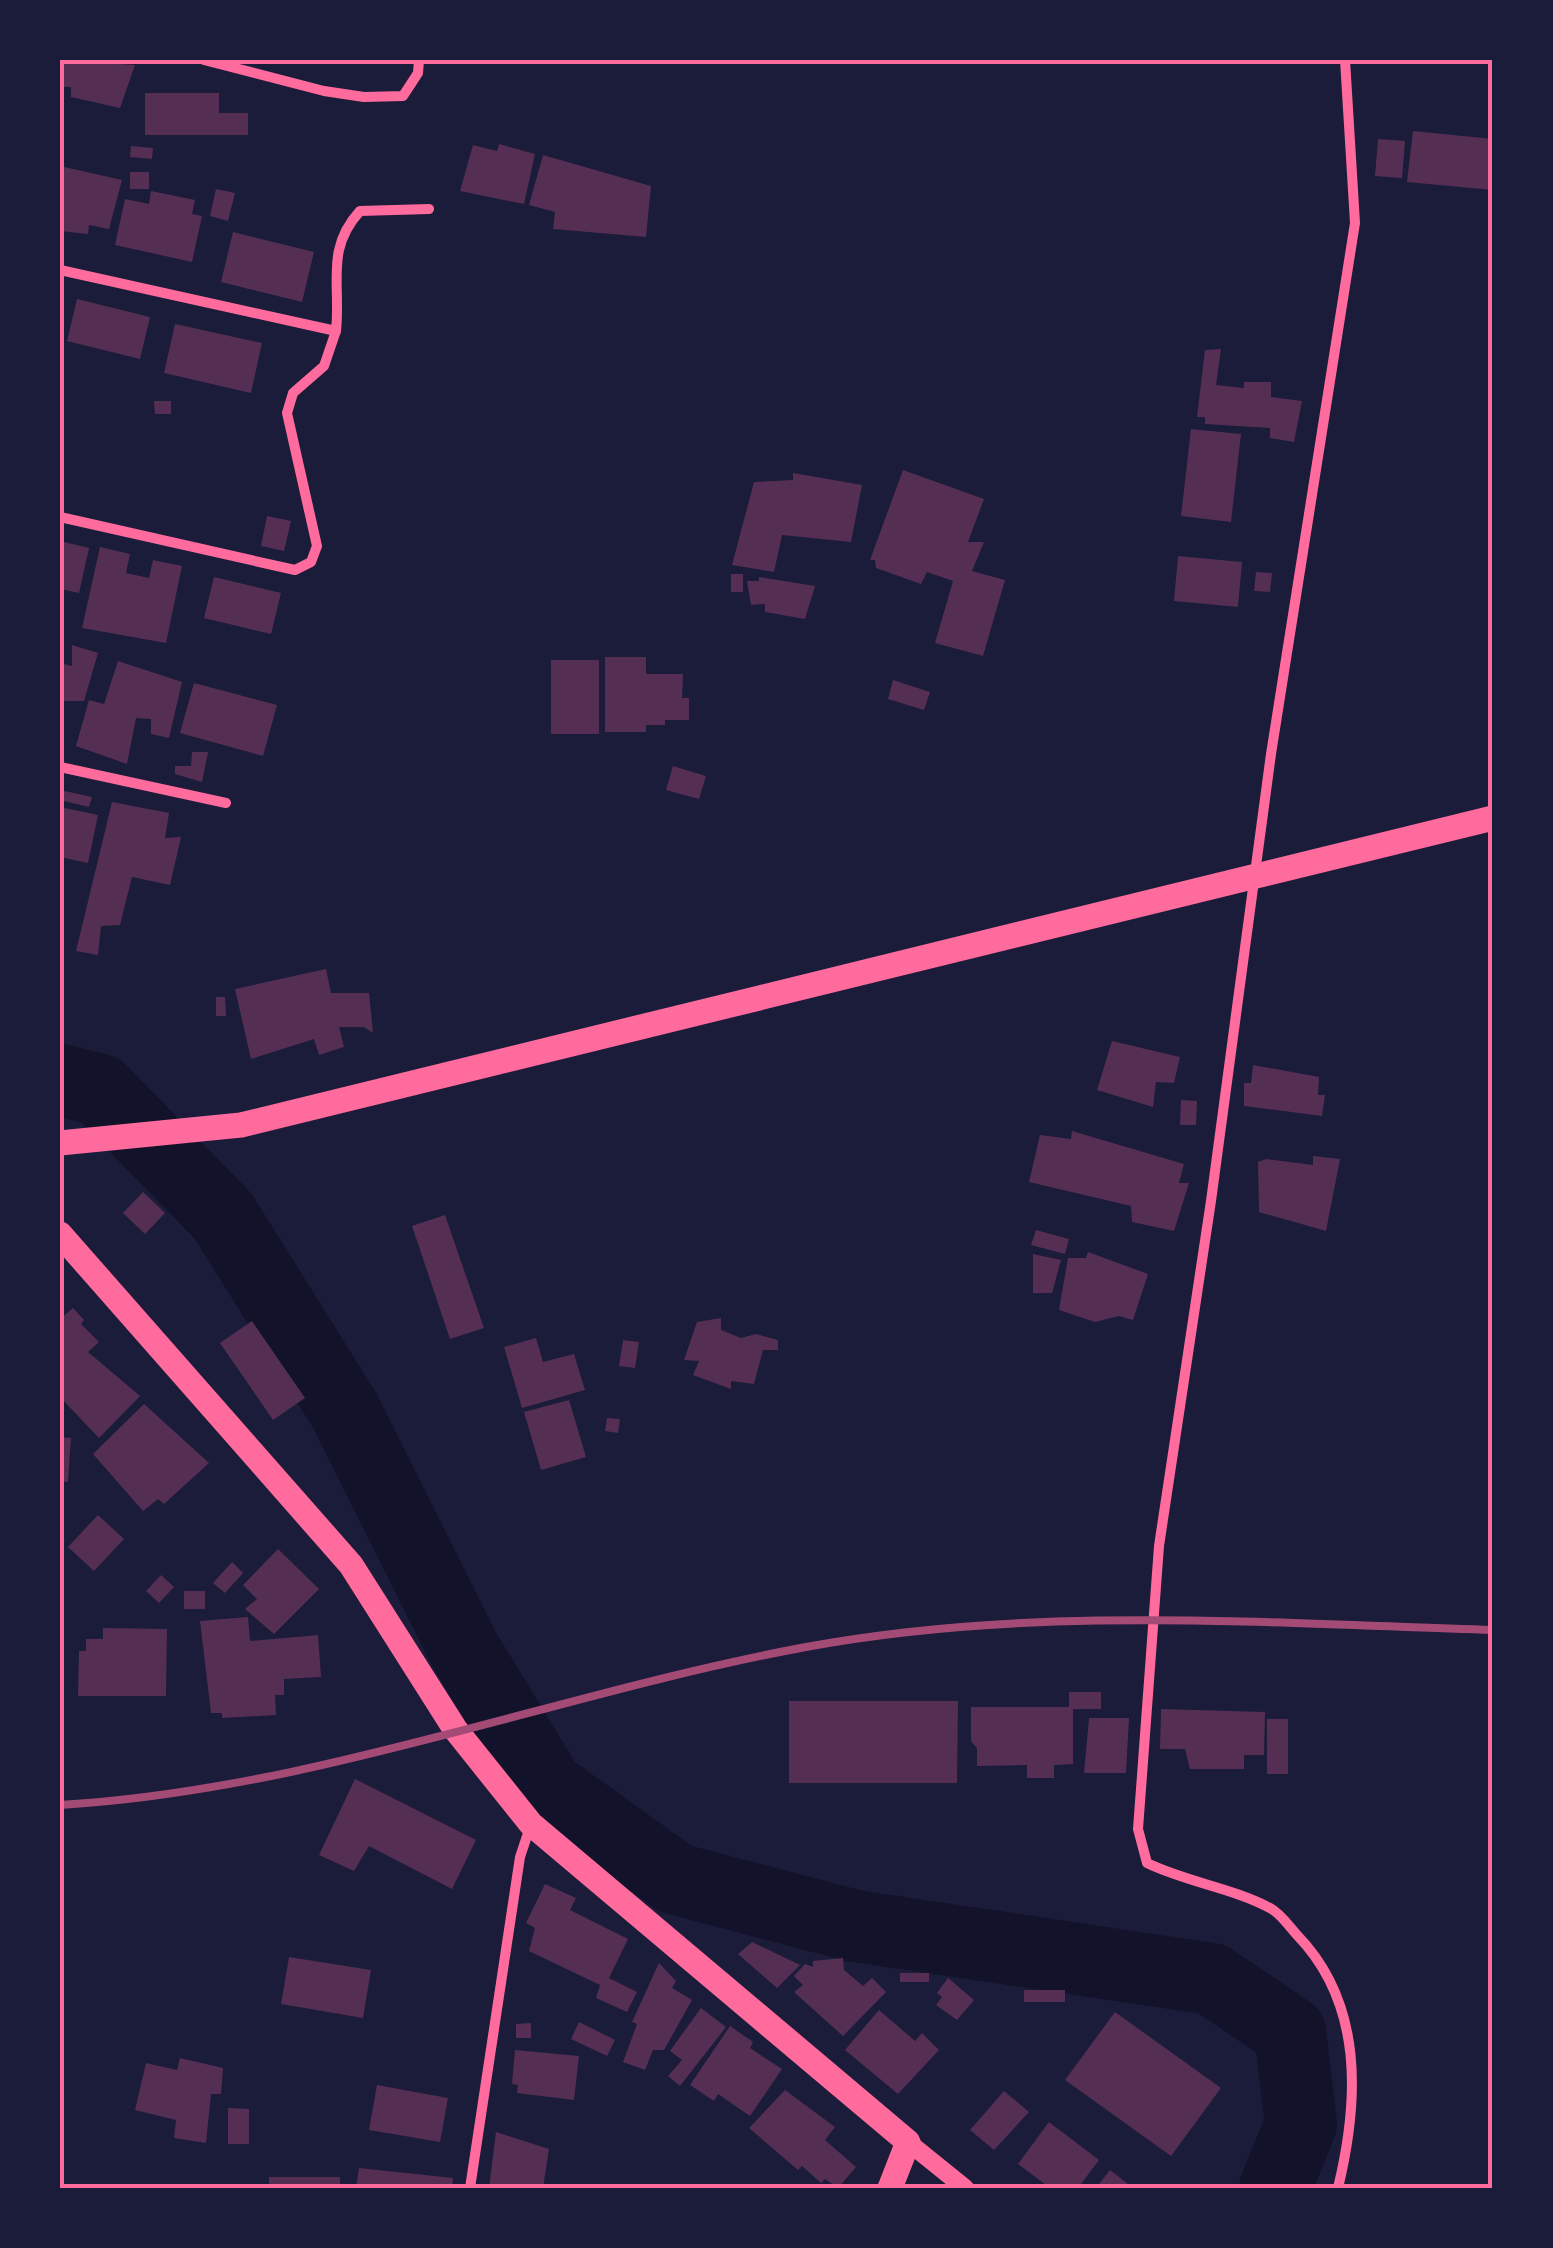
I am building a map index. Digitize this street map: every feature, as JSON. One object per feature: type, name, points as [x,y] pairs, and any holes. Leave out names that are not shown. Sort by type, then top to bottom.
[{"type":"main road","points":[[60,1142],[103,1141],[240,1124],[1493,818]]},
{"type":"main road","points":[[60,1234],[351,1566],[456,1729],[531,1824],[908,2142],[890,2188]]},
{"type":"street","points":[[204,60],[364,98],[403,96],[418,73],[419,60]]},
{"type":"street","points":[[1338,2188],[1352,2127],[1350,2042],[1323,1962],[1272,1908],[1181,1880],[1147,1862],[1138,1828],[1159,1546],[1211,1201],[1253,877],[1355,223],[1345,60]]},
{"type":"street","points":[[60,517],[296,570],[311,562],[317,546],[286,413],[293,393],[324,366],[336,331],[336,248],[344,229],[360,211],[429,209]]},
{"type":"street","points":[[60,270],[336,331]]},
{"type":"street","points":[[60,767],[226,804]]},
{"type":"street","points":[[470,2188],[520,1857],[531,1824]]},
{"type":"street","points":[[908,2142],[965,2188]]},
{"type":"building","points":[[60,60],[135,65],[120,108],[71,97],[71,87],[60,87]]},
{"type":"building","points":[[145,93],[219,93],[219,113],[248,113],[248,135],[145,135]]},
{"type":"building","points":[[1413,131],[1493,139],[1493,190],[1407,182]]},
{"type":"building","points":[[1378,139],[1405,141],[1402,178],[1375,176]]},
{"type":"building","points":[[499,144],[535,154],[524,204],[460,191],[473,145],[497,151]]},
{"type":"building","points":[[131,146],[153,148],[152,159],[130,157]]},
{"type":"building","points":[[543,155],[651,186],[646,237],[553,229],[555,212],[529,205]]},
{"type":"building","points":[[60,166],[122,180],[109,229],[89,225],[88,234],[60,231]]},
{"type":"building","points":[[130,172],[149,172],[149,189],[130,189]]},
{"type":"building","points":[[216,189],[235,193],[228,221],[210,216]]},
{"type":"building","points":[[151,191],[195,200],[192,214],[202,216],[192,262],[115,245],[125,199],[149,204]]},
{"type":"building","points":[[233,232],[314,252],[302,302],[221,282]]},
{"type":"building","points":[[77,299],[150,317],[140,359],[67,341]]},
{"type":"building","points":[[175,324],[262,343],[251,393],[164,373]]},
{"type":"building","points":[[1221,349],[1216,385],[1244,388],[1244,382],[1271,382],[1271,397],[1302,401],[1294,442],[1270,438],[1270,428],[1205,424],[1205,417],[1197,417],[1205,350]]},
{"type":"building","points":[[154,401],[171,401],[171,414],[155,414]]},
{"type":"building","points":[[1191,429],[1241,434],[1231,522],[1181,516]]},
{"type":"building","points":[[903,470],[984,499],[968,542],[984,542],[972,571],[1005,580],[983,656],[935,643],[953,581],[927,572],[921,584],[876,568],[875,560],[870,560]]},
{"type":"building","points":[[793,473],[862,485],[851,542],[782,535],[774,572],[732,565],[754,482],[793,480]]},
{"type":"building","points":[[267,516],[291,521],[284,551],[261,546]]},
{"type":"building","points":[[60,541],[89,548],[79,593],[60,589]]},
{"type":"building","points":[[100,547],[130,554],[126,573],[149,578],[153,560],[182,566],[166,643],[82,628]]},
{"type":"building","points":[[1178,556],[1242,562],[1238,607],[1174,601]]},
{"type":"building","points":[[1256,572],[1272,573],[1270,592],[1254,591]]},
{"type":"building","points":[[731,574],[743,574],[743,592],[731,592]]},
{"type":"building","points":[[214,577],[281,593],[271,634],[204,618]]},
{"type":"building","points":[[759,577],[815,586],[805,619],[765,612],[765,604],[751,605],[747,581],[759,581]]},
{"type":"building","points":[[72,645],[98,653],[84,701],[60,701],[60,663],[72,666]]},
{"type":"building","points":[[605,657],[646,657],[646,674],[683,674],[682,698],[689,698],[689,720],[646,725],[646,732],[605,732]]},
{"type":"building","points":[[551,660],[599,660],[599,734],[551,734]]},
{"type":"building","points":[[118,661],[182,682],[169,738],[151,734],[151,719],[136,718],[127,764],[76,746],[89,700],[104,704]]},
{"type":"building","points":[[893,680],[930,692],[924,710],[888,699]]},
{"type":"building","points":[[194,683],[277,705],[263,756],[180,733]]},
{"type":"building","points":[[192,752],[208,752],[202,782],[175,774],[175,766],[191,766]]},
{"type":"building","points":[[673,766],[706,776],[699,799],[666,790]]},
{"type":"building","points":[[60,790],[92,797],[89,807],[60,800]]},
{"type":"building","points":[[112,802],[169,813],[165,838],[181,837],[170,885],[132,877],[120,925],[101,926],[98,955],[76,951]]},
{"type":"building","points":[[60,807],[98,815],[88,863],[60,857]]},
{"type":"building","points":[[326,969],[331,993],[369,993],[373,1033],[364,1027],[339,1027],[344,1047],[319,1055],[314,1039],[251,1059],[235,989]]},
{"type":"building","points":[[216,997],[225,997],[226,1016],[216,1016]]},
{"type":"building","points":[[1112,1041],[1180,1057],[1174,1083],[1156,1082],[1153,1107],[1097,1090]]},
{"type":"building","points":[[1253,1065],[1319,1077],[1318,1095],[1325,1095],[1322,1116],[1244,1106],[1244,1083],[1251,1083]]},
{"type":"building","points":[[1181,1100],[1197,1101],[1196,1125],[1180,1125]]},
{"type":"building","points":[[1072,1131],[1184,1164],[1179,1183],[1189,1183],[1174,1231],[1132,1222],[1131,1206],[1029,1182],[1040,1135],[1071,1139]]},
{"type":"building","points":[[1313,1156],[1340,1159],[1326,1231],[1259,1212],[1258,1162],[1266,1159],[1313,1165]]},
{"type":"building","points":[[143,1192],[165,1213],[145,1234],[123,1213]]},
{"type":"building","points":[[445,1215],[484,1328],[450,1339],[412,1226]]},
{"type":"building","points":[[1036,1230],[1069,1239],[1065,1254],[1031,1245]]},
{"type":"building","points":[[1088,1252],[1148,1274],[1133,1320],[1119,1316],[1095,1322],[1059,1310],[1068,1258],[1086,1258]]},
{"type":"building","points":[[1033,1254],[1061,1260],[1052,1293],[1033,1293]]},
{"type":"building","points":[[73,1308],[84,1320],[81,1324],[99,1342],[88,1352],[140,1396],[99,1438],[60,1397],[60,1319]]},
{"type":"building","points":[[721,1318],[721,1330],[741,1338],[756,1334],[778,1340],[778,1350],[763,1350],[754,1384],[731,1381],[731,1389],[693,1375],[699,1361],[684,1360],[697,1322]]},
{"type":"building","points":[[252,1321],[305,1398],[273,1420],[220,1343]]},
{"type":"building","points":[[536,1338],[543,1362],[574,1354],[585,1390],[522,1408],[504,1347]]},
{"type":"building","points":[[623,1340],[639,1342],[635,1368],[619,1366]]},
{"type":"building","points":[[569,1400],[586,1457],[541,1470],[524,1412]]},
{"type":"building","points":[[144,1404],[209,1463],[164,1504],[158,1499],[143,1511],[93,1454]]},
{"type":"building","points":[[607,1418],[620,1419],[618,1433],[605,1431]]},
{"type":"building","points":[[60,1437],[71,1438],[68,1482],[60,1481]]},
{"type":"building","points":[[98,1515],[124,1539],[94,1571],[68,1547]]},
{"type":"building","points":[[278,1549],[319,1589],[274,1634],[245,1609],[257,1599],[243,1585]]},
{"type":"building","points":[[232,1562],[243,1573],[225,1593],[213,1583]]},
{"type":"building","points":[[161,1575],[174,1587],[159,1603],[146,1591]]},
{"type":"building","points":[[184,1591],[205,1591],[205,1609],[184,1609]]},
{"type":"building","points":[[248,1617],[250,1641],[318,1635],[321,1677],[284,1679],[284,1695],[275,1695],[276,1715],[222,1718],[222,1713],[211,1713],[200,1621]]},
{"type":"building","points":[[103,1628],[167,1629],[166,1696],[78,1696],[79,1651],[86,1651],[86,1639],[103,1639]]},
{"type":"building","points":[[1069,1692],[1101,1692],[1101,1709],[1073,1709],[1073,1764],[1054,1765],[1054,1778],[1027,1778],[1027,1765],[977,1766],[977,1748],[971,1741],[971,1707],[1069,1707]]},
{"type":"building","points":[[789,1701],[958,1701],[957,1783],[789,1783]]},
{"type":"building","points":[[1161,1709],[1265,1712],[1264,1755],[1244,1755],[1244,1769],[1190,1769],[1185,1749],[1160,1749]]},
{"type":"building","points":[[1089,1718],[1129,1718],[1126,1773],[1084,1773]]},
{"type":"building","points":[[1267,1719],[1288,1719],[1288,1774],[1267,1774]]},
{"type":"building","points":[[355,1779],[476,1840],[452,1889],[369,1846],[354,1871],[319,1855]]},
{"type":"building","points":[[545,1884],[576,1898],[570,1910],[628,1939],[609,1978],[637,1992],[627,2012],[596,1998],[600,1985],[529,1951],[535,1928],[526,1923]]},
{"type":"building","points":[[752,1942],[800,1965],[777,1988],[738,1954]]},
{"type":"building","points":[[289,1957],[371,1970],[363,2018],[281,2004]]},
{"type":"building","points":[[843,1958],[844,1970],[863,1986],[872,1978],[886,1992],[843,2036],[794,1992],[803,1985],[794,1976],[805,1964],[813,1967],[813,1961]]},
{"type":"building","points":[[659,1963],[676,1981],[672,1988],[692,2000],[664,2050],[653,2050],[645,2070],[623,2062],[637,2024],[632,2022]]},
{"type":"building","points":[[900,1973],[929,1973],[929,1982],[900,1982]]},
{"type":"building","points":[[948,1978],[974,2000],[957,2020],[936,2005],[942,1997],[937,1993]]},
{"type":"building","points":[[1024,1990],[1065,1990],[1065,2002],[1024,2002]]},
{"type":"building","points":[[701,2008],[726,2027],[680,2086],[668,2076],[682,2060],[670,2051]]},
{"type":"building","points":[[879,2010],[915,2041],[922,2033],[939,2050],[898,2094],[845,2050]]},
{"type":"building","points":[[1115,2012],[1221,2088],[1171,2156],[1065,2080]]},
{"type":"building","points":[[579,2022],[615,2040],[607,2056],[571,2039]]},
{"type":"building","points":[[531,2023],[531,2038],[516,2038],[516,2024]]},
{"type":"building","points":[[730,2026],[753,2042],[750,2048],[782,2069],[750,2116],[718,2094],[714,2101],[690,2085]]},
{"type":"building","points":[[515,2050],[579,2056],[574,2100],[517,2093],[518,2085],[512,2084]]},
{"type":"building","points":[[180,2058],[223,2068],[221,2094],[211,2094],[206,2143],[174,2138],[176,2120],[135,2110],[146,2063],[177,2070]]},
{"type":"building","points":[[377,2085],[448,2098],[440,2142],[369,2130]]},
{"type":"building","points":[[785,2090],[835,2127],[825,2140],[856,2167],[838,2188],[825,2179],[821,2183],[802,2166],[798,2170],[749,2128]]},
{"type":"building","points":[[1004,2091],[1029,2112],[994,2150],[970,2130]]},
{"type":"building","points":[[228,2108],[249,2109],[249,2144],[228,2144]]},
{"type":"building","points":[[1049,2122],[1099,2160],[1078,2188],[1050,2188],[1018,2164]]},
{"type":"building","points":[[496,2132],[549,2149],[543,2188],[489,2188]]},
{"type":"building","points":[[359,2168],[453,2178],[452,2188],[356,2188]]},
{"type":"building","points":[[1110,2170],[1133,2188],[1096,2188]]},
{"type":"building","points":[[269,2177],[340,2177],[340,2188],[269,2188]]},
{"type":"waterway","points":[[60,1080],[100,1090],[223,1216],[345,1411],[465,1651],[548,1787],[676,1879],[855,1926],[1212,1979],[1290,2032],[1301,2124],[1275,2188]]},
{"type":"railway","points":[[60,1805],[155,1796],[342,1761],[713,1666],[891,1634],[1062,1621],[1149,1620],[1493,1630]]}]
